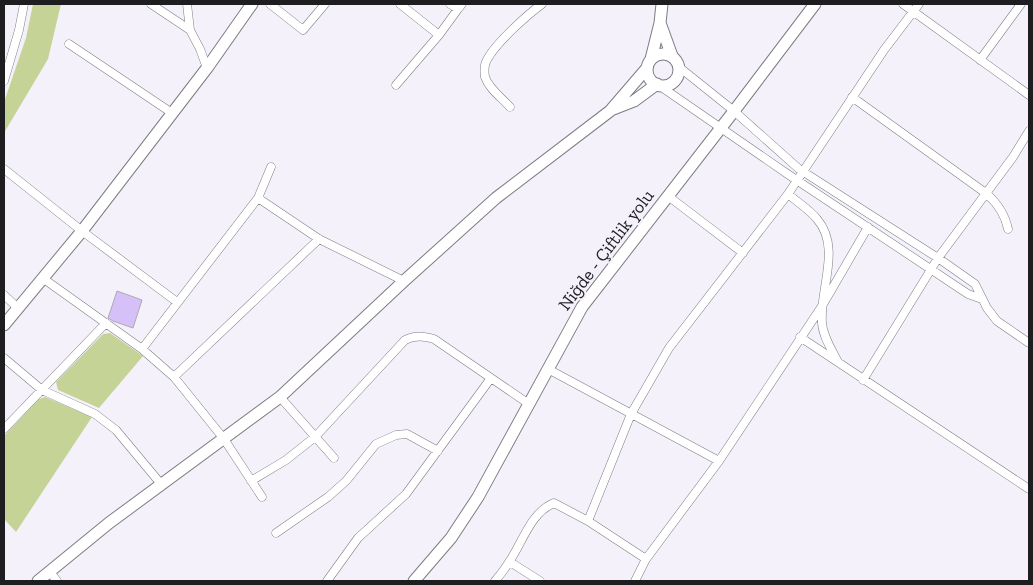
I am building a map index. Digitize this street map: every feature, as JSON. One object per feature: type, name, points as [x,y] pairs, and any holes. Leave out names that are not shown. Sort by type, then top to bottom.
[{"type":"street","points":[[4,81],[19,30],[24,4]]},
{"type":"street","points":[[151,4],[190,30]]},
{"type":"street","points":[[187,4],[190,30],[207,68]]},
{"type":"street","points":[[4,325],[82,232],[207,68],[252,4]]},
{"type":"street","points":[[270,4],[303,30],[325,4]]},
{"type":"street","points":[[400,4],[439,35]]},
{"type":"street","points":[[396,85],[439,35],[460,6],[450,4]]},
{"type":"street","points":[[510,106],[490,87],[485,78],[484,68],[488,58],[507,36],[542,4]]},
{"type":"street","points":[[662,4],[660,23],[649,64],[648,75],[651,80],[968,294],[982,298]]},
{"type":"street","name":"Niğde - Çiftlik yolu","points":[[414,581],[451,538],[467,513],[582,307],[815,4]]},
{"type":"street","points":[[903,4],[1029,95]]},
{"type":"street","points":[[588,521],[631,414],[669,348],[788,194],[884,50],[919,4]]},
{"type":"street","points":[[980,60],[1021,4]]},
{"type":"street","points":[[660,23],[672,56]]},
{"type":"street","points":[[69,44],[172,113]]},
{"type":"street","points":[[38,581],[54,576],[109,523],[280,397],[496,198],[610,111],[659,54],[665,53],[672,56],[678,62],[679,72],[670,84],[659,85],[634,101],[610,111]]},
{"type":"street","points":[[679,67],[734,111],[802,171],[938,258],[975,284],[987,308],[997,321],[1029,343]]},
{"type":"street","points":[[852,97],[998,204],[1006,219],[1008,229]]},
{"type":"street","points":[[863,380],[938,258],[1013,158],[1029,131]]},
{"type":"street","points":[[142,350],[258,198],[271,168]]},
{"type":"street","points":[[4,170],[82,232],[177,302]]},
{"type":"street","points":[[788,194],[817,218],[828,244],[828,273],[822,306],[822,324],[824,333],[839,363]]},
{"type":"street","points":[[668,196],[743,253]]},
{"type":"street","points":[[258,198],[319,239],[404,281]]},
{"type":"street","points":[[634,581],[646,560],[719,461],[822,306],[868,227]]},
{"type":"street","points":[[174,377],[319,239]]},
{"type":"street","points":[[44,279],[142,350],[174,377],[224,439],[262,498]]},
{"type":"street","points":[[4,295],[18,308]]},
{"type":"street","points":[[4,429],[106,323]]},
{"type":"street","points":[[251,481],[286,460],[315,437],[404,340],[413,336],[434,339],[529,404]]},
{"type":"street","points":[[800,337],[1029,489]]},
{"type":"street","points":[[4,358],[42,390],[96,414],[116,430],[162,484]]},
{"type":"street","points":[[548,369],[719,461]]},
{"type":"street","points":[[327,581],[358,538],[406,494],[491,378]]},
{"type":"street","points":[[280,397],[334,458]]},
{"type":"street","points":[[276,533],[328,497],[346,481],[376,444],[396,435],[407,434],[438,451]]},
{"type":"street","points":[[495,581],[510,562],[527,530],[544,507],[554,503],[588,521],[646,560]]},
{"type":"street","points":[[510,562],[540,581]]},
{"type":"green space","points":[[33,4],[61,4],[48,59],[4,133],[4,102],[26,38]]},
{"type":"green space","points":[[110,333],[143,356],[99,408],[58,390],[56,382],[103,334]]},
{"type":"green space","points":[[45,397],[92,417],[16,532],[4,519],[4,436],[39,399]]},
{"type":"building","points":[[117,291],[142,300],[133,328],[108,318]]}]
